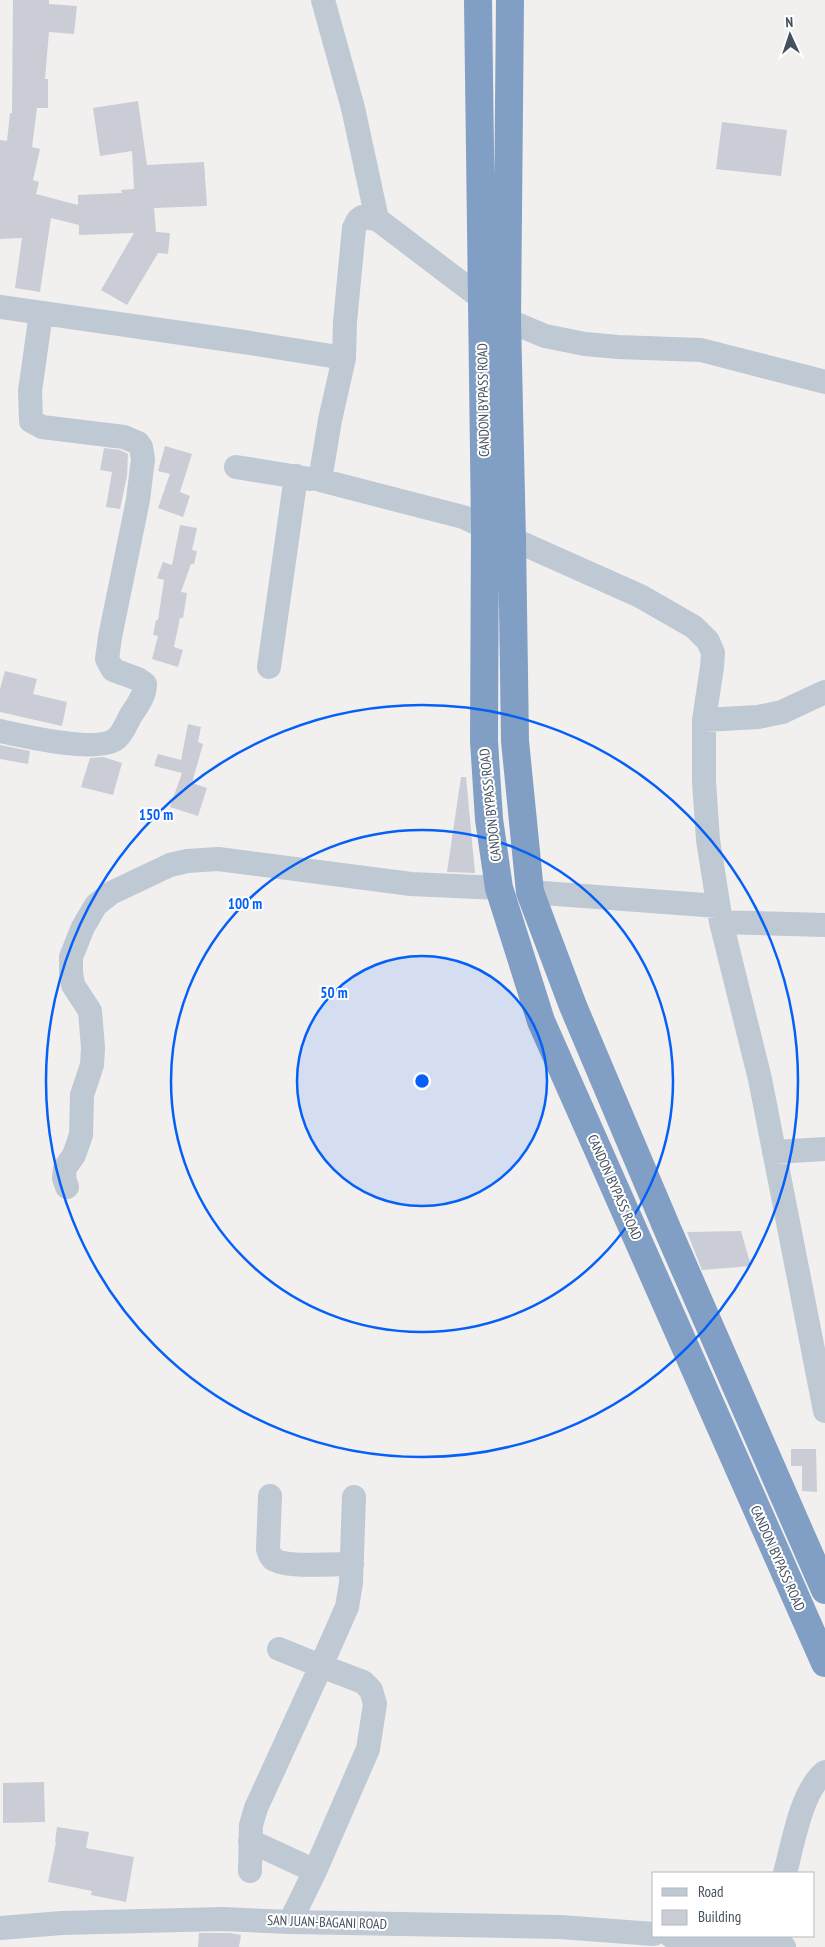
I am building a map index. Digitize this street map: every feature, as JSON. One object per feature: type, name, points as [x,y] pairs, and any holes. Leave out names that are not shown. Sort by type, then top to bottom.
[{"type":"highway","name":"CANDON BYPASS ROAD","points":[[478,0],[485,528],[484,741],[489,820],[500,888],[541,1020],[825,1663]]},
{"type":"highway","name":"CANDON BYPASS ROAD","points":[[510,0],[506,320],[515,740],[530,892],[573,1006],[669,1233],[825,1590]]},
{"type":"highway","points":[[641,1246],[669,1233]]},
{"type":"street","points":[[323,0],[353,108],[377,219]]},
{"type":"street","points":[[320,480],[330,420],[344,358],[345,322],[354,228],[362,217],[377,219],[389,227],[481,298],[506,320],[545,336],[585,344],[618,347],[701,350],[825,382]]},
{"type":"street","points":[[0,307],[344,358]]},
{"type":"street","points":[[0,731],[78,745],[108,743],[117,739],[140,702],[145,689],[145,684],[138,679],[113,670],[107,659],[138,500],[143,459],[141,447],[133,440],[124,437],[42,427],[30,421],[30,391],[41,313]]},
{"type":"street","points":[[236,467],[320,480],[463,517],[640,596],[694,627],[708,641],[713,653],[704,720],[704,781],[708,840],[720,914],[760,1079],[825,1411]]},
{"type":"street","points":[[269,667],[296,476]]},
{"type":"street","points":[[704,720],[758,717],[782,712],[825,692]]},
{"type":"street","points":[[67,1187],[64,1178],[65,1168],[74,1155],[81,1135],[82,1095],[92,1065],[93,1048],[90,1011],[73,985],[71,957],[83,928],[96,905],[111,894],[170,865],[201,859],[218,859],[411,884],[500,888]]},
{"type":"street","points":[[530,892],[825,925]]},
{"type":"street","points":[[774,1152],[825,1149]]},
{"type":"street","points":[[270,1496],[268,1549],[274,1560],[286,1564],[352,1564]]},
{"type":"street","points":[[250,1871],[251,1825],[256,1808],[347,1607],[352,1583],[354,1497]]},
{"type":"street","points":[[279,1649],[363,1682],[371,1690],[375,1704],[368,1749],[315,1871],[290,1922]]},
{"type":"street","points":[[785,1872],[808,1792],[816,1780],[825,1772]]},
{"type":"street","points":[[250,1841],[315,1871]]},
{"type":"street","name":"SAN JUAN-BAGANI ROAD","points":[[0,1928],[62,1923],[223,1918],[290,1922],[560,1927],[652,1934]]},
{"type":"street","points":[[678,1937],[727,1944],[772,1942]]},
{"type":"building","points":[[13,0],[49,0],[49,4],[77,6],[74,34],[49,32],[45,79],[48,79],[48,108],[37,108],[32,147],[40,149],[33,180],[39,182],[36,194],[78,205],[78,195],[122,193],[121,190],[134,189],[132,151],[100,156],[93,108],[138,101],[147,165],[204,162],[207,206],[154,208],[156,232],[170,233],[168,254],[158,253],[127,305],[101,290],[134,233],[79,235],[79,225],[51,218],[40,292],[15,288],[22,238],[0,239],[0,140],[7,141],[10,113],[12,113]]},
{"type":"building","points":[[722,122],[787,130],[781,176],[716,169]]},
{"type":"building","points":[[165,446],[192,454],[180,492],[190,496],[183,517],[158,508],[170,474],[158,471]]},
{"type":"building","points":[[104,448],[120,450],[128,454],[127,476],[120,509],[106,507],[112,472],[100,470]]},
{"type":"building","points":[[180,525],[197,528],[192,550],[197,551],[194,564],[191,564],[181,592],[187,593],[183,618],[180,618],[174,647],[183,650],[178,667],[152,659],[158,636],[153,635],[156,620],[158,620],[164,580],[157,578],[163,562],[172,565]]},
{"type":"building","points":[[5,671],[37,679],[33,694],[67,702],[62,726],[0,712],[0,689]]},
{"type":"building","points":[[188,724],[201,727],[198,742],[203,744],[192,783],[207,788],[198,816],[170,807],[182,773],[154,766],[158,754],[181,760]]},
{"type":"building","points":[[0,745],[30,751],[28,764],[0,759]]},
{"type":"building","points":[[103,757],[122,763],[113,795],[81,787],[90,758]]},
{"type":"building","points":[[461,777],[466,777],[475,873],[447,872]]},
{"type":"building","points":[[741,1231],[751,1266],[702,1270],[687,1232]]},
{"type":"building","points":[[791,1449],[816,1449],[817,1492],[802,1491],[802,1466],[791,1466]]},
{"type":"building","points":[[44,1782],[45,1822],[3,1823],[3,1783]]},
{"type":"building","points":[[57,1827],[89,1832],[86,1848],[134,1857],[126,1902],[91,1895],[92,1891],[48,1882]]},
{"type":"building","points":[[199,1933],[241,1935],[239,1947],[198,1947]]}]
